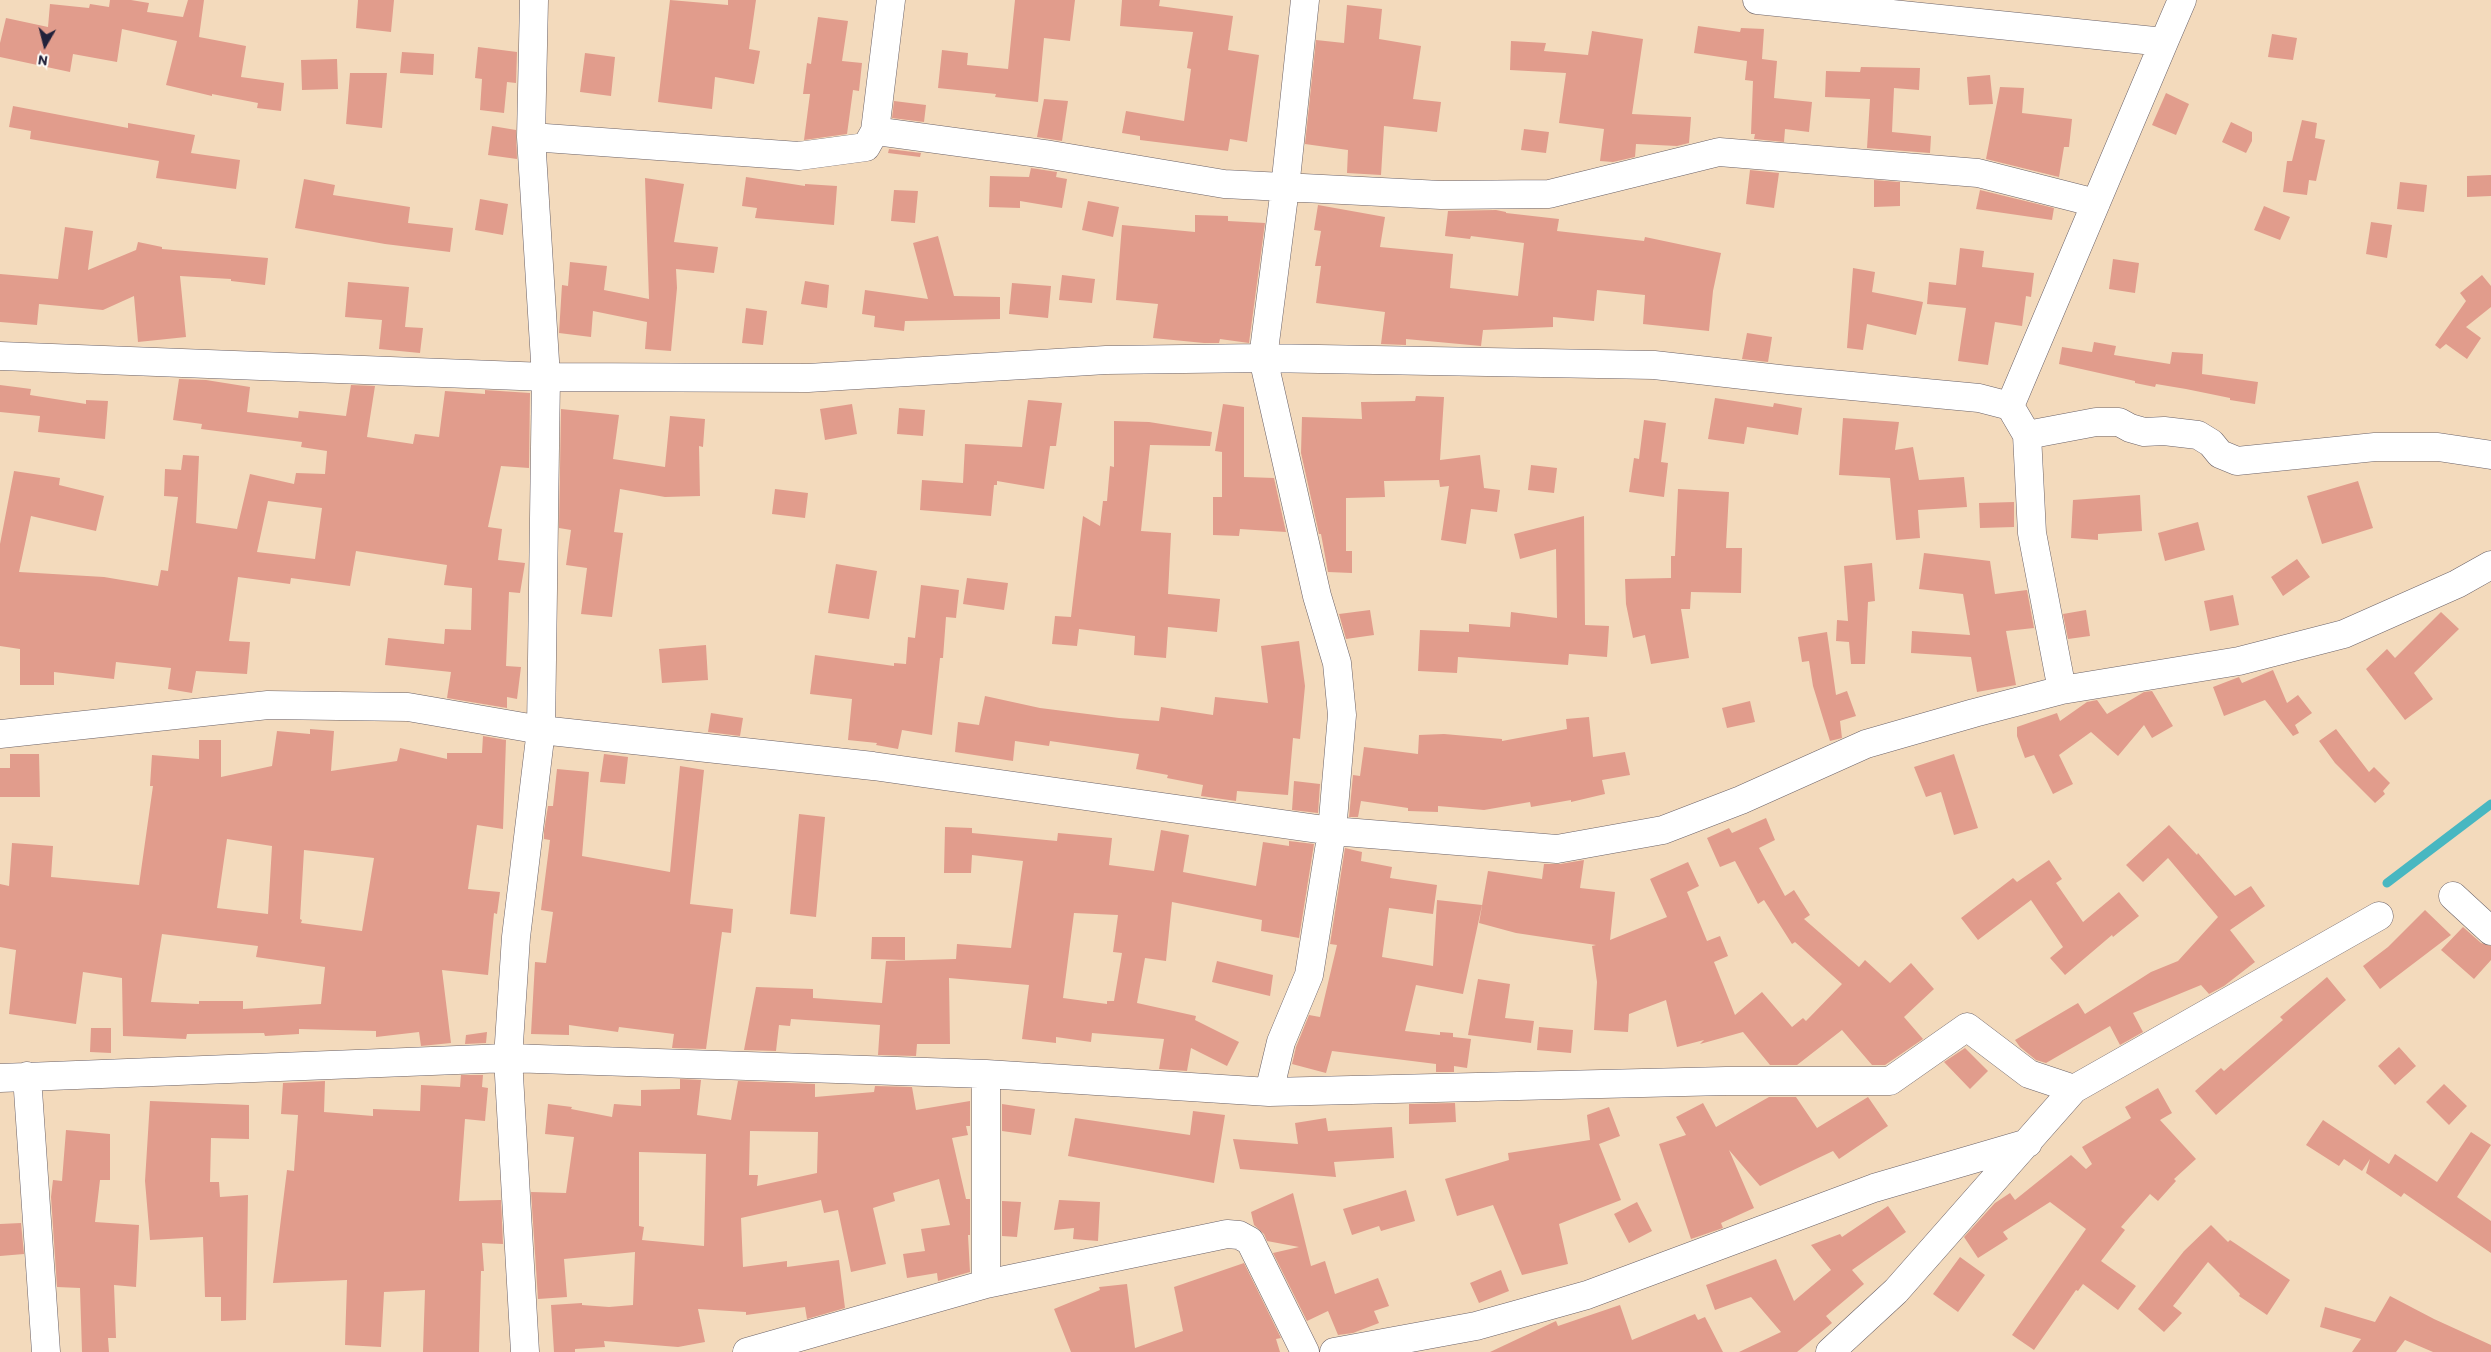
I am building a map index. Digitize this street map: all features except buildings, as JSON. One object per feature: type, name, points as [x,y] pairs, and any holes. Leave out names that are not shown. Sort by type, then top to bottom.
[{"type":"street","points":[[525,1352],[508,1058],[516,937],[540,730],[546,378],[531,137],[534,0]]},
{"type":"street","points":[[531,137],[799,156],[866,147],[875,131],[891,0]]},
{"type":"street","points":[[1269,1092],[1282,1042],[1309,975],[1332,830],[1342,715],[1338,663],[1312,578],[1264,358],[1285,188],[1304,0]]},
{"type":"street","points":[[1757,0],[2164,42]]},
{"type":"street","points":[[2010,406],[2182,0]]},
{"type":"street","points":[[875,131],[1045,154],[1224,184],[1285,188],[1441,194],[1549,194],[1719,152],[1978,173],[2096,203]]},
{"type":"street","points":[[0,356],[546,378],[808,378],[1106,360],[1264,358],[1654,365],[1979,398],[2010,406],[2027,435],[2032,532],[2062,690]]},
{"type":"street","points":[[2027,435],[2096,422],[2119,422],[2144,432],[2164,431],[2198,435],[2211,443],[2220,454],[2237,461],[2375,447],[2438,446],[2491,455]]},
{"type":"street","points":[[0,734],[268,705],[408,708],[540,730],[874,766],[1332,830],[1557,849],[1662,830],[1741,800],[1866,744],[2062,690],[2238,662],[2344,634],[2457,584],[2491,565]]},
{"type":"street","points":[[2453,896],[2491,930]]},
{"type":"street","points":[[1830,1352],[1896,1292],[2074,1089],[2379,916]]},
{"type":"street","points":[[0,1078],[508,1058],[986,1074],[1269,1092],[1726,1081],[1890,1081],[1967,1026],[2029,1074],[2074,1089]]},
{"type":"street","points":[[986,1074],[986,1284]]},
{"type":"street","points":[[27,1076],[46,1352]]},
{"type":"street","points":[[1334,1352],[1476,1326],[1587,1295],[1874,1188],[2028,1142]]},
{"type":"street","points":[[747,1352],[986,1284],[1227,1234],[1239,1235],[1250,1241],[1305,1352]]},
{"type":"waterway","points":[[2387,883],[2491,804]]}]
